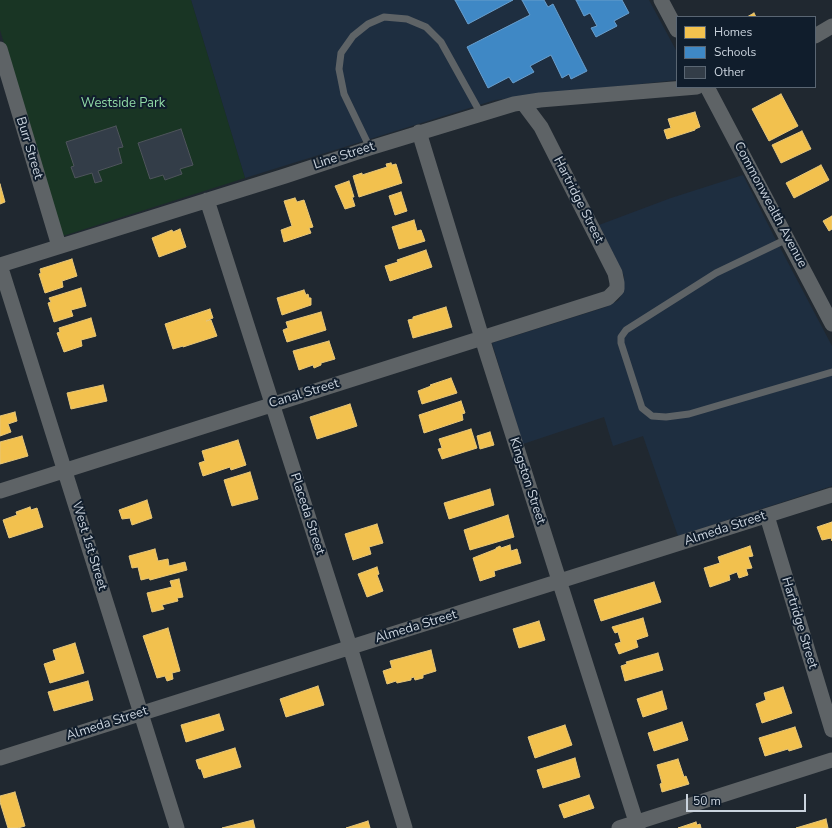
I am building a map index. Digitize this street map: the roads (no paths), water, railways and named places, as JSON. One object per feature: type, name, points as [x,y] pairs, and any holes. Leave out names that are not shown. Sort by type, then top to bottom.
[{"type":"street","points":[[661,0],[676,28]]},
{"type":"street","points":[[816,35],[832,26]]},
{"type":"street","name":"Burr Street","points":[[0,48],[59,246]]},
{"type":"street","name":"Line Street","points":[[0,265],[419,132],[523,103],[540,100],[685,88]]},
{"type":"street","name":"Commonwealth Avenue","points":[[709,88],[832,324]]},
{"type":"street","name":"Hartridge Street","points":[[523,103],[541,127],[615,273],[617,289],[608,298]]},
{"type":"street","name":"Kingston Street","points":[[419,132],[558,582],[637,825]]},
{"type":"street","name":"Placeda Street","points":[[207,200],[350,647],[405,828]]},
{"type":"street","name":"West 1st Street","points":[[0,265],[177,828]]},
{"type":"street","name":"Canal Street","points":[[0,491],[65,469],[608,298]]},
{"type":"street","name":"Almeda Street","points":[[0,758],[832,495]]},
{"type":"street","name":"Hartridge Street","points":[[767,516],[832,730]]},
{"type":"street","points":[[619,828],[637,825],[832,760]]},
{"type":"lane","points":[[370,148],[344,94],[338,69],[341,53],[352,36],[368,24],[384,18],[407,18],[426,27],[441,42],[481,114]]},
{"type":"lane","points":[[787,239],[716,273],[626,330],[621,337],[621,343],[642,408],[652,416],[689,414],[832,372]]},
{"type":"park label","name":"Westside Park","points":[[123,104]]}]
